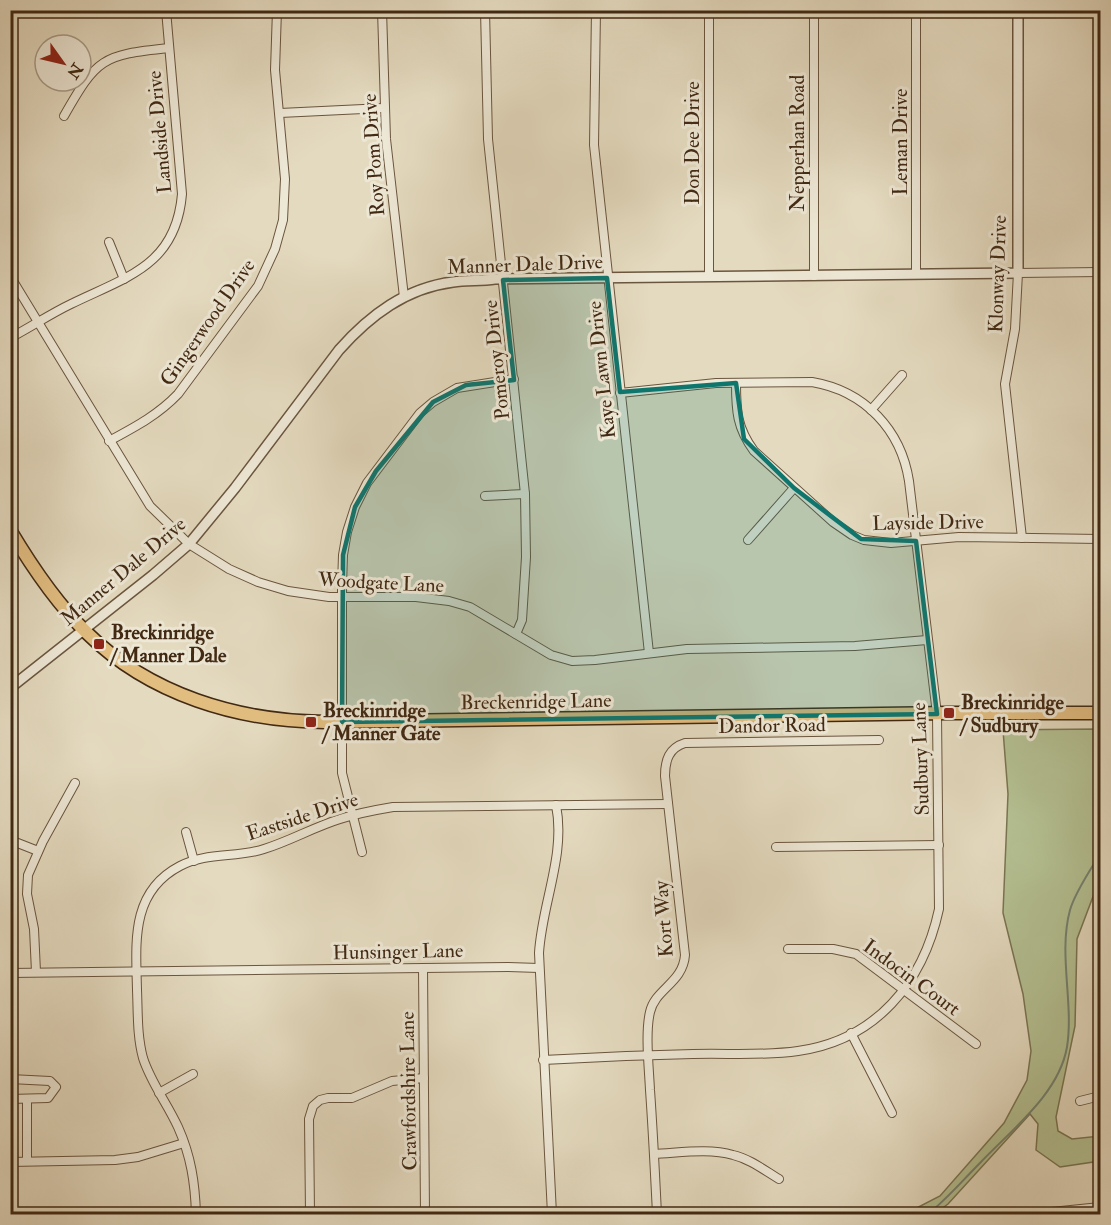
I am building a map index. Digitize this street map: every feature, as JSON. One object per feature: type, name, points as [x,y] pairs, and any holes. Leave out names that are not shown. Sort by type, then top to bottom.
[{"type":"main road","name":"Breckenridge Lane","points":[[10,530],[35,570],[83,629],[99,644],[144,675],[190,698],[254,717],[298,722],[342,722],[1101,713]]},
{"type":"street","name":"Landside Drive","points":[[10,338],[62,308],[146,266],[161,251],[171,236],[180,215],[182,182],[166,10]]},
{"type":"street","name":"Gingerwood Drive","points":[[109,441],[149,419],[178,394],[244,305],[266,270],[275,249],[283,220],[286,195],[275,59],[277,10]]},
{"type":"street","name":"Roy Pom Drive","points":[[382,10],[384,108],[404,297]]},
{"type":"street","name":"Pomeroy Drive","points":[[485,10],[486,112],[525,494],[526,557],[523,609],[522,620],[516,634]]},
{"type":"street","name":"Kaye Lawn Drive","points":[[596,10],[594,145],[650,653]]},
{"type":"street","name":"Don Dee Drive","points":[[709,10],[709,276]]},
{"type":"street","name":"Nepperhan Road","points":[[814,10],[814,276]]},
{"type":"street","name":"Leman Drive","points":[[916,10],[916,274]]},
{"type":"street","name":"Klonway Drive","points":[[1018,10],[1018,273],[1015,329],[1005,384],[1022,538]]},
{"type":"street","points":[[64,116],[84,81],[108,60],[131,52],[169,48]]},
{"type":"street","points":[[280,113],[384,108]]},
{"type":"street","points":[[109,242],[124,279]]},
{"type":"street","name":"Manner Dale Drive","points":[[10,688],[189,544],[358,328],[380,311],[404,297],[453,282],[503,280],[1101,272]]},
{"type":"street","name":"Woodgate Lane","points":[[10,276],[150,506],[189,544],[229,569],[258,582],[288,591],[342,598],[423,598],[449,601],[470,608],[552,655],[572,661],[687,649],[855,646],[927,640]]},
{"type":"street","points":[[871,410],[902,375]]},
{"type":"street","points":[[362,852],[351,816],[342,773],[342,598],[346,532],[367,483],[412,421],[433,402],[457,388],[514,379]]},
{"type":"street","name":"Sudbury Lane","points":[[543,1060],[798,1052],[826,1045],[869,1023],[906,990],[924,959],[934,933],[940,898],[937,714],[909,481],[904,458],[893,434],[871,410],[851,395],[825,384],[801,382],[688,385],[620,393]]},
{"type":"street","name":"Layside Drive","points":[[736,383],[737,417],[744,439],[754,451],[838,526],[861,539],[878,543],[959,537],[1101,539]]},
{"type":"street","points":[[748,540],[794,488]]},
{"type":"street","points":[[485,496],[525,494]]},
{"type":"street","name":"Dandor Road","points":[[669,754],[680,745],[691,743],[879,740]]},
{"type":"street","name":"Kort Way","points":[[657,1215],[649,1022],[651,1008],[677,977],[685,959],[665,766],[669,754]]},
{"type":"street","points":[[36,972],[34,929],[27,894],[28,875],[38,851],[75,783]]},
{"type":"street","name":"Eastside Drive","points":[[196,1215],[193,1174],[184,1143],[148,1069],[140,1047],[138,926],[146,900],[167,874],[194,861],[266,849],[351,816],[393,807],[668,804]]},
{"type":"street","points":[[552,1215],[539,968],[542,928],[556,862],[558,819],[555,805]]},
{"type":"street","points":[[186,832],[194,861]]},
{"type":"street","points":[[10,840],[38,851]]},
{"type":"street","points":[[776,847],[939,845]]},
{"type":"street","name":"Indocin Court","points":[[788,949],[850,951],[863,958],[976,1044]]},
{"type":"street","name":"Crawfordshire Lane","points":[[423,968],[425,1215]]},
{"type":"street","name":"Hunsinger Lane","points":[[10,973],[539,968]]},
{"type":"street","points":[[851,1033],[892,1113]]},
{"type":"street","points":[[159,1093],[193,1074]]},
{"type":"street","points":[[310,1215],[309,1119],[313,1106],[327,1098],[360,1096],[392,1081],[424,1078]]},
{"type":"street","points":[[10,1079],[50,1080],[56,1087],[48,1098],[10,1099]]},
{"type":"street","points":[[1080,1101],[1101,1096]]},
{"type":"street","points":[[27,1100],[27,1161]]},
{"type":"street","points":[[10,1162],[126,1159],[159,1152],[184,1143]]},
{"type":"street","points":[[654,1154],[714,1152],[731,1154],[779,1179]]},
{"type":"street","points":[[1032,1215],[1090,1211],[1101,1207]]},
{"type":"highlighted area","points":[[607,278],[620,392],[736,383],[744,439],[794,488],[861,539],[916,541],[937,714],[342,722],[343,555],[355,507],[376,471],[433,402],[466,385],[514,380],[503,280]]},
{"type":"green space","points":[[1100,729],[1100,878],[1077,939],[1075,1026],[1056,1117],[1058,1131],[1072,1139],[1100,1136],[1100,1161],[1060,1167],[1036,1150],[1038,1124],[1030,1114],[948,1204],[934,1214],[905,1214],[940,1196],[1004,1123],[1027,1080],[1031,1051],[1023,994],[1003,913],[1008,794],[1003,730]]},
{"type":"waterway","points":[[928,1214],[1032,1110],[1044,1096],[1062,1064],[1069,1030],[1065,944],[1070,910],[1100,854]]},
{"type":"place","name":"Breckinridge / Manner Dale","points":[[99,644]]},
{"type":"place","name":"Breckinridge / Sudbury","points":[[949,713]]},
{"type":"place","name":"Breckinridge / Manner Gate","points":[[311,722]]}]
